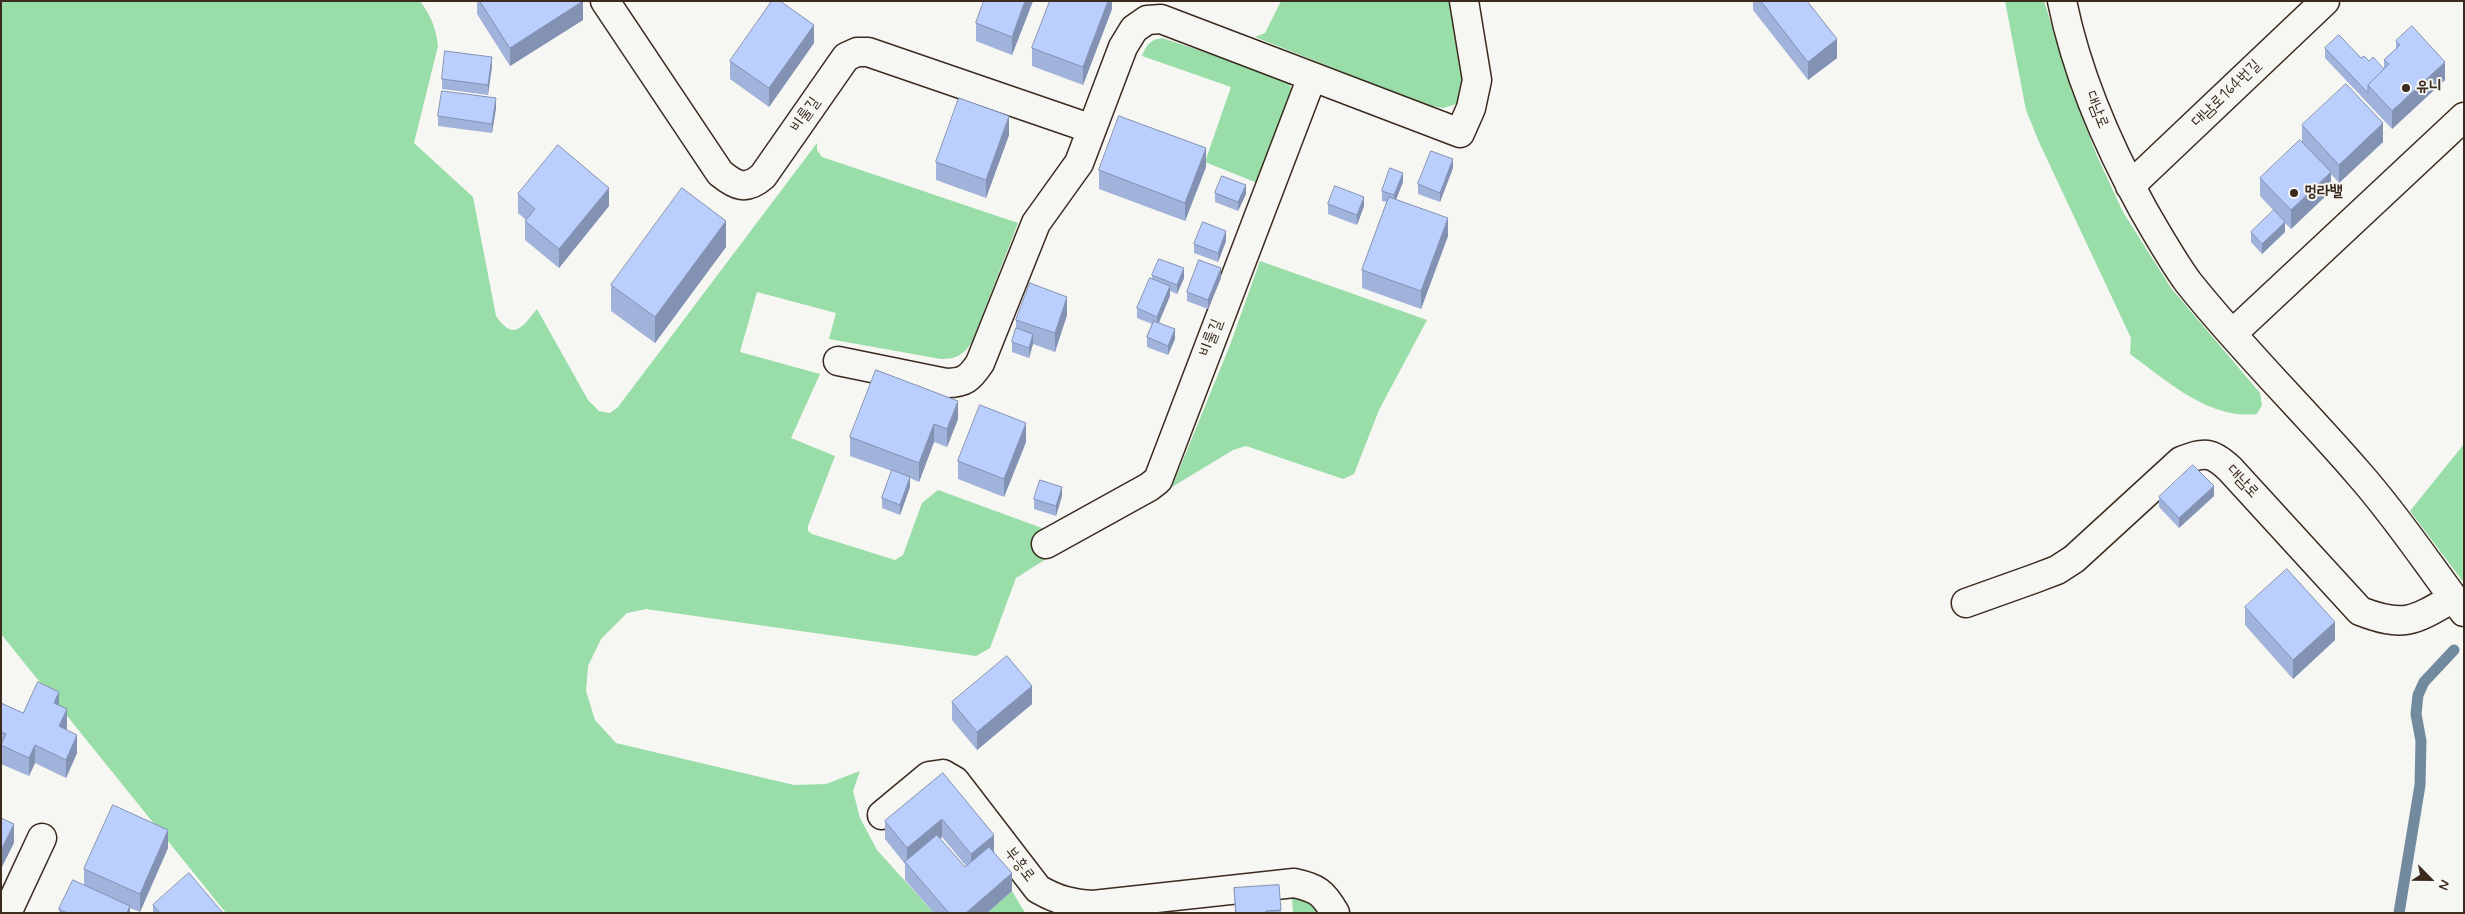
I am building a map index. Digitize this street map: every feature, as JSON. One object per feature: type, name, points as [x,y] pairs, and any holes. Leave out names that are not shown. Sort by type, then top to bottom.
[{"type":"street","name":"비룰길","points":[[605,1],[720,173],[742,186],[754,184],[763,176],[846,57],[857,52],[868,52],[1092,129]]},
{"type":"street","points":[[838,361],[946,383],[960,383],[972,375],[980,363],[1036,223],[1079,163],[1123,47],[1134,29],[1145,1]]},
{"type":"street","points":[[1134,29],[1147,20],[1161,19],[1460,133],[1471,108],[1477,80],[1464,1]]},
{"type":"street","name":"대남로","points":[[1966,603],[2057,570],[2074,559],[2181,462],[2199,454],[2218,457],[2360,611],[2382,620],[2401,622],[2420,618],[2458,605],[2406,530],[2360,475],[2232,334],[2187,280],[2157,234],[2130,186],[2108,141],[2086,84],[2062,1]]},
{"type":"street","name":"대남로164번길","points":[[2130,186],[2325,1]]},
{"type":"street","name":"비룰길","points":[[1046,544],[1149,487],[1158,480],[1312,77]]},
{"type":"street","points":[[2232,334],[2464,117]]},
{"type":"street","name":"부흥로","points":[[882,815],[930,776],[943,774],[955,781],[1038,889],[1056,899],[1075,904],[1093,905],[1294,883],[1313,888],[1326,897],[1335,913]]},
{"type":"street","points":[[7,913],[42,838]]},
{"type":"green space","points":[[1,1],[420,1],[432,22],[438,46],[414,143],[473,197],[496,316],[502,324],[513,330],[522,326],[537,309],[588,400],[599,411],[610,413],[618,407],[817,143],[817,150],[822,157],[1018,223],[972,342],[959,355],[941,359],[829,339],[836,313],[757,292],[740,352],[820,374],[791,438],[835,456],[808,526],[808,531],[812,534],[895,560],[903,555],[922,503],[938,490],[1042,528],[1036,536],[1039,554],[1046,559],[1016,578],[990,648],[976,656],[646,609],[627,613],[601,639],[588,666],[586,691],[595,720],[616,743],[794,785],[826,784],[860,771],[853,791],[860,818],[877,850],[934,913],[226,913],[1,634]]},
{"type":"green space","points":[[1281,1],[1454,1],[1464,67],[1464,80],[1456,104],[1443,108],[1426,105],[1255,37],[1265,33]]},
{"type":"green space","points":[[2005,1],[2044,1],[2072,91],[2097,156],[2123,212],[2171,288],[2260,393],[2262,405],[2257,414],[2239,414],[2205,405],[2173,386],[2130,354],[2131,338],[2039,142],[2026,110]]},
{"type":"green space","points":[[1162,38],[1284,78],[1290,84],[1292,96],[1257,188],[1255,182],[1205,162],[1231,87],[1142,56],[1149,44],[1154,40]]},
{"type":"green space","points":[[1260,261],[1427,320],[1379,410],[1354,474],[1343,479],[1246,446],[1233,450],[1172,487],[1230,345]]},
{"type":"green space","points":[[2464,444],[2464,583],[2410,511]]},
{"type":"green space","points":[[1012,891],[1025,913],[987,913]]},
{"type":"green space","points":[[1292,898],[1305,899],[1323,913],[1293,913]]},
{"type":"building","points":[[480,1],[583,1],[510,48]]},
{"type":"building","points":[[772,1],[780,1],[814,25],[769,88],[730,61]]},
{"type":"building","points":[[984,1],[1025,1],[1012,37],[976,23]]},
{"type":"building","points":[[1050,1],[1108,1],[1083,67],[1032,48]]},
{"type":"building","points":[[1761,1],[1807,1],[1837,39],[1808,62]]},
{"type":"building","points":[[2412,26],[2445,62],[2392,111],[2368,85],[2389,64],[2384,60],[2400,45],[2396,41]]},
{"type":"building","points":[[2339,35],[2361,58],[2364,56],[2369,61],[2373,57],[2384,69],[2368,85],[2368,93],[2325,48]]},
{"type":"building","points":[[445,51],[492,57],[488,85],[442,79]]},
{"type":"building","points":[[2346,84],[2383,123],[2339,165],[2302,125]]},
{"type":"building","points":[[442,91],[496,98],[492,124],[438,116]]},
{"type":"building","points":[[959,98],[1009,116],[986,180],[936,162]]},
{"type":"building","points":[[1119,116],[1206,148],[1185,203],[1099,170]]},
{"type":"building","points":[[2300,140],[2331,172],[2291,210],[2260,178]]},
{"type":"building","points":[[558,145],[609,188],[559,249],[525,221],[535,209],[518,194]]},
{"type":"building","points":[[1431,151],[1453,159],[1440,193],[1418,184]]},
{"type":"building","points":[[1390,168],[1403,173],[1394,195],[1382,191]]},
{"type":"building","points":[[1222,176],[1246,185],[1238,202],[1215,193]]},
{"type":"building","points":[[1335,186],[1364,197],[1357,215],[1328,204]]},
{"type":"building","points":[[682,188],[726,221],[655,317],[611,285]]},
{"type":"building","points":[[1389,197],[1448,218],[1421,291],[1362,270]]},
{"type":"building","points":[[2274,210],[2285,222],[2262,244],[2251,232]]},
{"type":"building","points":[[1203,222],[1226,231],[1218,253],[1194,244]]},
{"type":"building","points":[[1159,259],[1184,268],[1177,285],[1152,275]]},
{"type":"building","points":[[1199,260],[1221,268],[1208,300],[1187,292]]},
{"type":"building","points":[[1150,278],[1170,286],[1157,317],[1137,308]]},
{"type":"building","points":[[1030,283],[1067,297],[1055,333],[1016,320]]},
{"type":"building","points":[[1154,321],[1175,329],[1168,346],[1147,337]]},
{"type":"building","points":[[1016,328],[1033,334],[1029,348],[1012,342]]},
{"type":"building","points":[[876,370],[958,401],[947,429],[934,424],[919,463],[850,437]]},
{"type":"building","points":[[980,405],[1026,423],[1004,479],[958,461]]},
{"type":"building","points":[[2193,465],[2214,486],[2179,518],[2159,497]]},
{"type":"building","points":[[892,470],[910,477],[900,505],[882,498]]},
{"type":"building","points":[[1040,480],[1062,487],[1056,506],[1034,499]]},
{"type":"building","points":[[2287,569],[2335,622],[2293,660],[2245,607]]},
{"type":"building","points":[[1007,656],[1032,686],[977,732],[952,702]]},
{"type":"building","points":[[38,682],[59,692],[54,703],[67,709],[59,726],[77,735],[66,760],[35,745],[29,758],[1,745],[6,734],[1,732],[1,703],[23,713]]},
{"type":"building","points":[[943,773],[994,835],[971,854],[942,819],[907,848],[885,821]]},
{"type":"building","points":[[113,805],[168,830],[140,894],[84,869]]},
{"type":"building","points":[[1,818],[14,824],[1,850]]},
{"type":"building","points":[[937,835],[965,867],[989,847],[1012,873],[966,913],[949,913],[905,862]]},
{"type":"building","points":[[189,873],[223,913],[160,913],[153,905]]},
{"type":"building","points":[[73,880],[130,906],[127,913],[67,913],[59,909]]},
{"type":"building","points":[[1279,885],[1281,910],[1266,911],[1266,913],[1236,913],[1234,888]]},
{"type":"waterway","points":[[2399,913],[2420,785],[2421,741],[2416,714],[2418,695],[2424,682],[2454,650]]},
{"type":"place","name":"유니","points":[[2406,88]]},
{"type":"place","name":"멍라밸","points":[[2294,193]]}]
